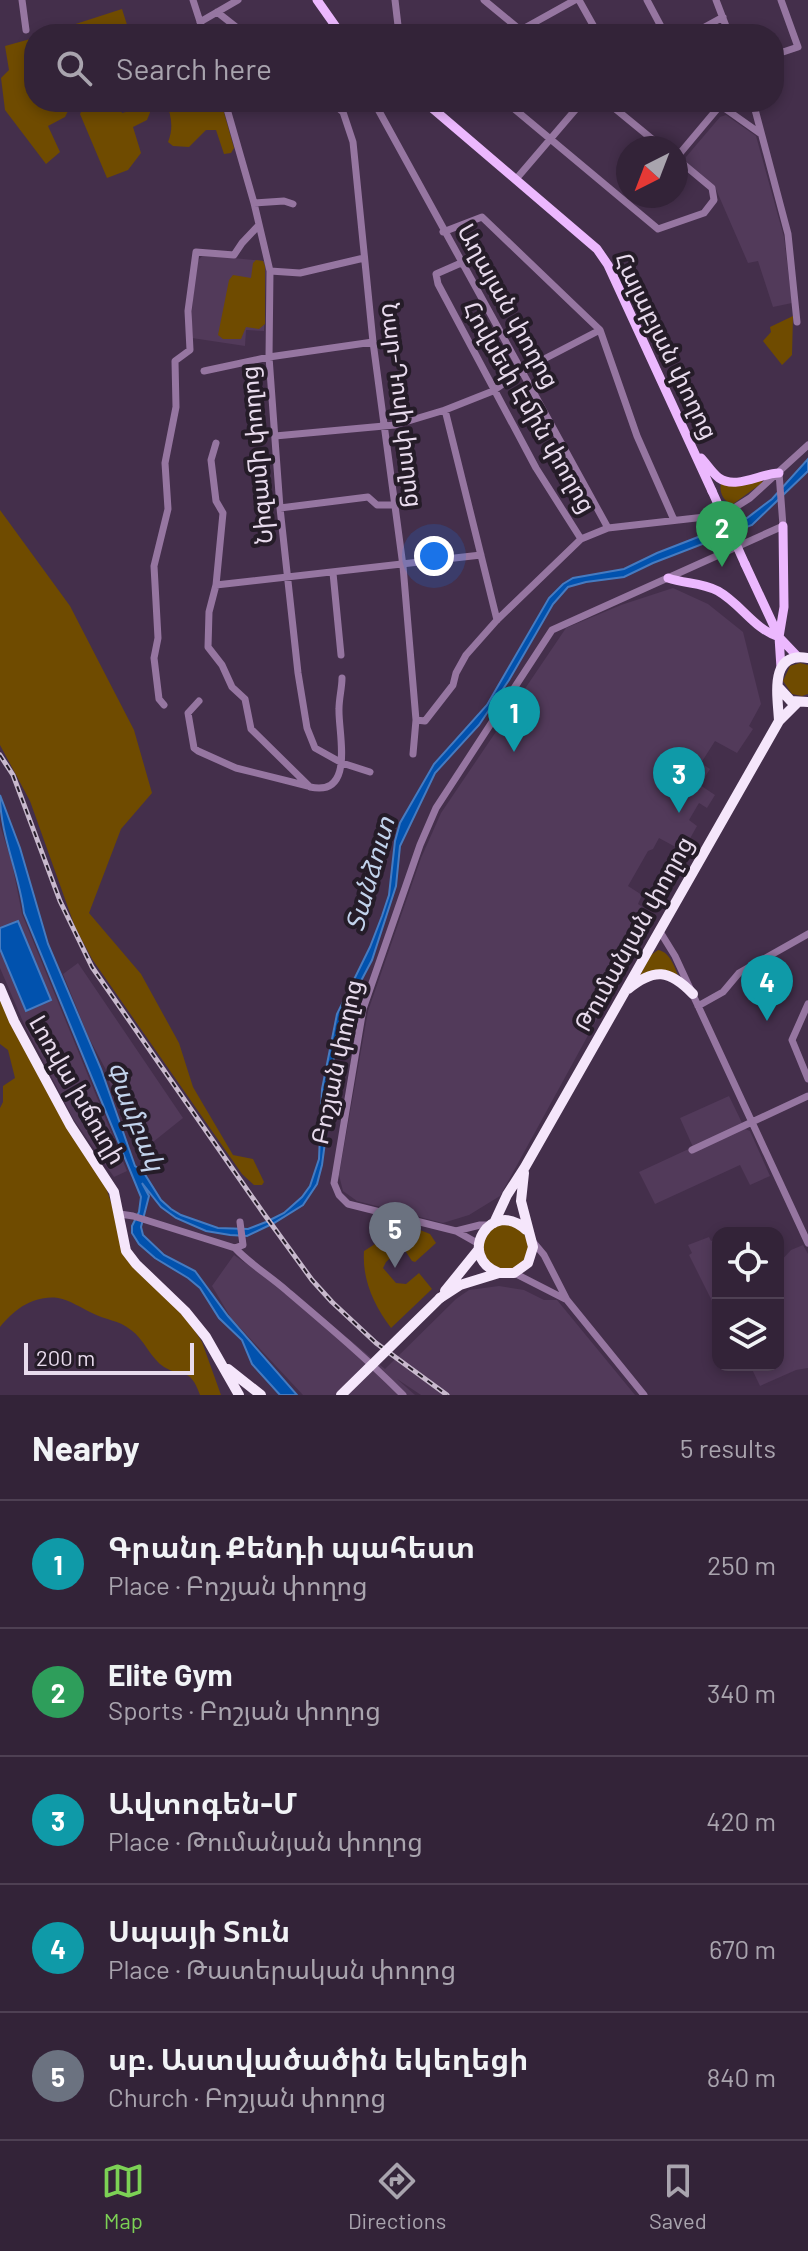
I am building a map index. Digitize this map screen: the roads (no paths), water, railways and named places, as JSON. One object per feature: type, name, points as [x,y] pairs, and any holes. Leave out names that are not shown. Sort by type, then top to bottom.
[{"type":"highway","points":[[779,721],[781,668],[786,662],[804,657]]},
{"type":"highway","points":[[778,686],[785,698],[804,704]]},
{"type":"highway","name":"Թումանյան փողոց","points":[[492,1224],[779,721],[804,704]]},
{"type":"highway","points":[[624,993],[645,977],[657,973],[674,978],[693,994]]},
{"type":"highway","name":"Լոռվա խճուղի","points":[[0,988],[14,1021],[70,1125],[114,1192],[126,1251],[185,1311],[224,1366]]},
{"type":"highway","points":[[440,1298],[460,1285],[499,1273],[514,1273],[528,1263],[532,1242],[521,1198],[525,1167]]},
{"type":"highway","points":[[341,1395],[440,1298],[479,1246],[482,1234],[492,1224],[509,1220],[527,1231]]},
{"type":"highway","points":[[479,1246],[487,1267],[499,1273]]},
{"type":"highway","points":[[224,1366],[239,1395]]},
{"type":"highway","points":[[224,1366],[261,1395]]},
{"type":"main road","points":[[317,0],[333,24]]},
{"type":"main road","name":"Հալաբյան փողոց","points":[[437,112],[591,241],[608,265],[779,637]]},
{"type":"main road","points":[[695,453],[718,477],[727,481],[779,473]]},
{"type":"main road","points":[[781,668],[779,637],[784,607],[783,526]]},
{"type":"main road","points":[[668,578],[703,583],[721,593],[745,611],[765,634],[779,637],[804,657]]},
{"type":"street","points":[[22,0],[25,24]]},
{"type":"street","points":[[193,0],[200,22],[238,0]]},
{"type":"street","points":[[395,0],[398,24]]},
{"type":"street","points":[[484,0],[513,24]]},
{"type":"street","points":[[536,24],[577,0],[592,24]]},
{"type":"street","points":[[647,0],[660,24]]},
{"type":"street","points":[[716,0],[725,24]]},
{"type":"street","points":[[781,0],[798,47],[784,52]]},
{"type":"street","points":[[217,12],[232,24]]},
{"type":"street","points":[[710,24],[723,17]]},
{"type":"street","name":"Նիզամի փողոց","points":[[228,112],[270,271],[269,357],[280,508],[307,728],[315,748],[342,763],[370,772]]},
{"type":"street","name":"Նար-Դոսի փողոց","points":[[343,112],[353,142],[373,342],[403,566],[416,720]]},
{"type":"street","name":"Աղայան փողոց","points":[[379,112],[608,528]]},
{"type":"street","points":[[518,112],[616,194]]},
{"type":"street","points":[[517,178],[574,112]]},
{"type":"street","points":[[619,112],[648,136]]},
{"type":"street","points":[[688,143],[714,112]]},
{"type":"street","points":[[733,112],[762,135]]},
{"type":"street","points":[[756,112],[788,234],[797,322]]},
{"type":"street","points":[[633,208],[658,229],[704,213],[714,200],[712,188],[688,168]]},
{"type":"street","points":[[254,203],[284,201],[293,204]]},
{"type":"street","points":[[443,232],[482,217],[600,330],[637,436],[674,520]]},
{"type":"street","points":[[164,705],[159,699],[154,658],[158,638],[154,566],[168,509],[165,463],[176,407],[175,361],[190,350],[188,311],[196,252],[234,255],[259,225]]},
{"type":"street","points":[[270,271],[300,273],[364,258]]},
{"type":"street","name":"Հովսեփ Էմին փողոց","points":[[461,263],[436,274],[436,279],[493,391],[581,539]]},
{"type":"street","points":[[275,436],[395,425],[445,410],[493,391],[521,371],[600,330]]},
{"type":"street","points":[[204,371],[269,357],[373,342]]},
{"type":"street","points":[[445,410],[497,620]]},
{"type":"street","points":[[216,443],[211,460],[216,501],[223,513],[216,585],[209,612],[208,647],[222,665],[232,687],[245,699],[251,729],[310,787]]},
{"type":"street","points":[[413,754],[416,720],[425,721],[453,685],[466,655],[497,620],[581,539],[608,528],[705,517],[731,510],[750,498],[808,445]]},
{"type":"street","points":[[779,473],[783,526]]},
{"type":"street","points":[[280,508],[368,497],[377,505],[395,505]]},
{"type":"street","name":"Բոշյան փողոց","points":[[479,1246],[456,1231],[344,1201],[336,1189],[334,1175],[363,1009],[407,878],[436,808],[552,630],[783,526]]},
{"type":"street","points":[[216,585],[481,555]]},
{"type":"street","points":[[333,573],[341,655]]},
{"type":"street","points":[[199,701],[188,713],[194,748],[198,751],[236,768],[317,788],[332,782],[341,773],[339,710],[342,678]]},
{"type":"street","points":[[659,930],[693,994],[808,1243]]},
{"type":"street","points":[[698,1006],[723,992],[739,973],[808,934]]},
{"type":"street","points":[[808,1004],[792,1040],[808,1079]]},
{"type":"street","points":[[692,1150],[808,1096]]},
{"type":"street","points":[[120,1214],[235,1248],[403,1395]]},
{"type":"street","points":[[235,1248],[243,1245],[240,1222]]},
{"type":"street","name":"Բոշյան փողոց","points":[[456,1231],[492,1224]]},
{"type":"street","points":[[532,1242],[544,1255],[567,1300],[644,1395]]},
{"type":"street","points":[[514,1273],[567,1300]]},
{"type":"water","points":[[808,459],[808,471],[752,525],[624,577],[568,587],[553,604],[479,725],[435,773],[400,846],[396,886],[372,960],[342,1017],[328,1089],[322,1165],[317,1184],[303,1205],[247,1236],[230,1235],[206,1231],[176,1218],[161,1207],[142,1183],[149,1196],[141,1227],[143,1235],[164,1255],[195,1271],[228,1316],[297,1395],[280,1395],[252,1364],[242,1340],[219,1318],[200,1288],[155,1258],[132,1233],[141,1197],[24,913],[3,825],[0,795],[20,848],[48,944],[101,1069],[135,1166],[144,1173],[161,1200],[181,1215],[218,1228],[248,1229],[266,1222],[284,1213],[310,1186],[319,1159],[322,1089],[337,1014],[370,947],[389,895],[400,823],[434,764],[487,705],[549,598],[573,578],[624,569],[747,518],[772,499]]},
{"type":"water","points":[[18,921],[51,1000],[26,1011],[0,949],[0,928]]},
{"type":"railway","points":[[0,755],[13,775],[60,901],[92,967],[264,1214],[332,1302],[376,1343],[447,1395]]},
{"type":"place","name":"Elite Gym","points":[[722,567]]},
{"type":"place","name":"Գրանդ Քենդի պահեստ","points":[[514,752]]},
{"type":"place","name":"Ավտոգեն-Մ","points":[[679,813]]},
{"type":"place","name":"Սպայի Տուն","points":[[767,1021]]},
{"type":"place","name":"սբ. Աստվածածին եկեղեցի","points":[[395,1268]]},
{"type":"water label","name":"Տանձուտ","points":[[370,874]]},
{"type":"water label","name":"Փամբակ","points":[[135,1116]]}]
